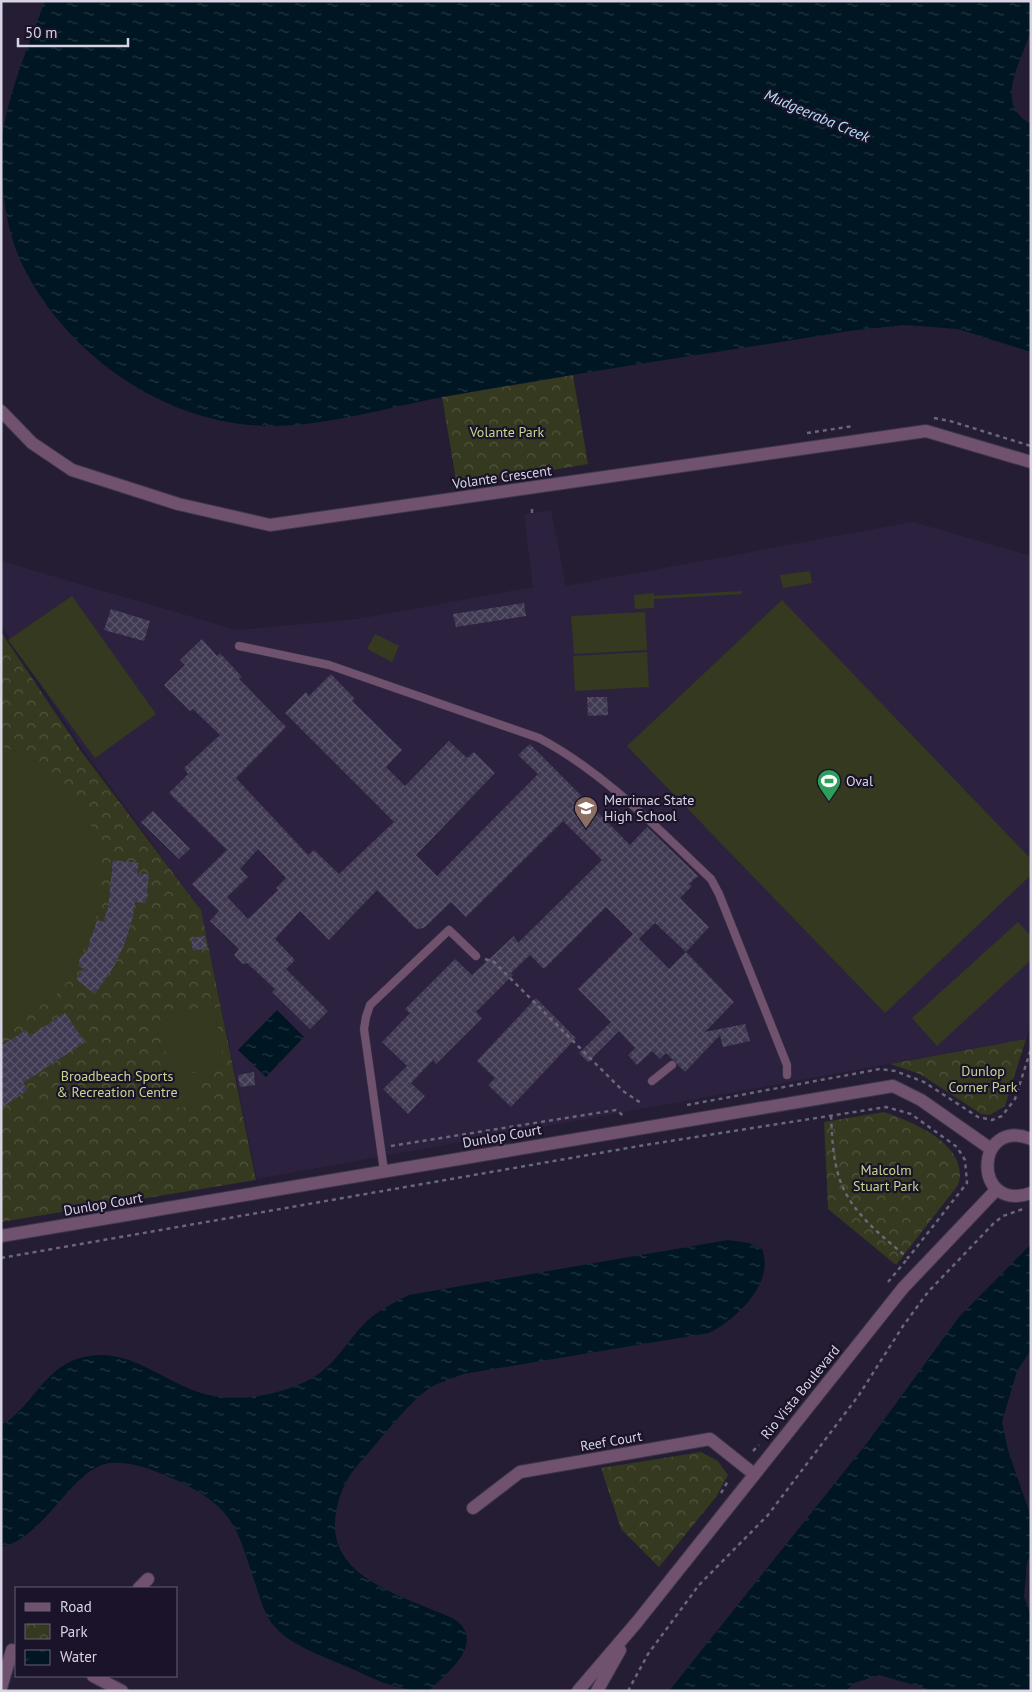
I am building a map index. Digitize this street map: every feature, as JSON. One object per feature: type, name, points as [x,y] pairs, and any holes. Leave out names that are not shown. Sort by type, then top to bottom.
[{"type":"street","name":"Volante Crescent","points":[[1,410],[32,443],[72,470],[178,504],[270,525],[926,431],[1031,462]]},
{"type":"street","name":"Dunlop Court","points":[[1,1236],[893,1086],[921,1100],[991,1149]]},
{"type":"street","points":[[1030,1136],[1008,1136],[998,1141],[991,1149],[987,1159],[986,1170],[990,1181],[997,1189],[1013,1196],[1030,1197]]},
{"type":"street","name":"Rio Vista Boulevard","points":[[578,1691],[636,1622],[903,1288],[997,1189]]},
{"type":"street","name":"Reef Court","points":[[474,1508],[520,1472],[710,1439],[754,1474]]},
{"type":"street","name":"Rio Vista Boulevard","points":[[597,1691],[636,1622]]},
{"type":"street","points":[[1,1688],[10,1649]]},
{"type":"street","points":[[95,1677],[122,1691]]},
{"type":"lane","points":[[239,646],[328,665],[539,738],[562,750],[602,780],[637,809],[712,879],[787,1065],[787,1075]]},
{"type":"lane","points":[[384,1171],[364,1029],[370,1005],[449,930],[476,956]]},
{"type":"lane","points":[[652,1081],[672,1065]]},
{"type":"path","points":[[532,507],[532,513]]},
{"type":"path","points":[[476,956],[494,962],[623,1091],[641,1103]]},
{"type":"path","points":[[685,1106],[880,1069],[895,1071],[924,1082],[978,1117],[992,1120],[1002,1116],[1016,1099],[1031,1049]]},
{"type":"path","points":[[1,1258],[831,1115],[886,1107],[911,1114],[956,1146],[965,1160],[967,1183],[908,1258],[858,1211],[841,1184],[834,1152],[831,1115]]},
{"type":"path","points":[[381,1147],[450,1138],[616,1110],[626,1117],[634,1115]]},
{"type":"path","points":[[628,1691],[648,1654],[668,1624],[712,1569],[768,1515],[854,1402],[903,1326],[928,1292],[994,1223],[1030,1197]]},
{"type":"shaded area","name":"Merrimac State High School","points":[[551,510],[566,586],[913,522],[1031,556],[1031,1025],[1026,1039],[257,1179],[201,910],[82,748],[1,625],[1,561],[237,630],[357,619],[533,587],[524,515]]},
{"type":"green space","name":"Volante Park","points":[[573,375],[588,464],[457,486],[442,397]]},
{"type":"green space","points":[[810,571],[812,583],[783,588],[780,575]]},
{"type":"green space","points":[[742,591],[742,594],[654,599],[654,608],[635,609],[634,595],[654,593],[654,596]]},
{"type":"green space","points":[[72,596],[156,714],[95,758],[8,640]]},
{"type":"green space","name":"Oval","points":[[782,600],[1031,859],[1031,875],[885,1013],[627,746]]},
{"type":"green space","points":[[645,612],[647,650],[574,654],[571,616]]},
{"type":"green space","name":"Broadbeach Sports & Recreation Centre","points":[[1,632],[81,751],[201,910],[256,1180],[1,1222]]},
{"type":"green space","points":[[375,634],[399,646],[392,662],[367,649]]},
{"type":"green space","points":[[647,652],[649,687],[575,691],[573,656]]},
{"type":"green space","points":[[1,746],[19,753],[43,768],[64,787],[79,805],[90,824],[98,844],[102,864],[102,885],[93,927],[76,967],[65,985],[44,1004],[1,1027]]},
{"type":"green space","points":[[1018,922],[1031,936],[1031,960],[937,1046],[912,1018]]},
{"type":"green space","points":[[215,1006],[224,1065],[169,1073],[160,1014]]},
{"type":"green space","name":"Dunlop Corner Park","points":[[1026,1039],[1005,1106],[990,1115],[981,1114],[920,1074],[890,1064]]},
{"type":"green space","points":[[198,1072],[203,1104],[170,1109],[166,1076]]},
{"type":"green space","name":"Malcolm Stuart Park","points":[[884,1112],[910,1122],[937,1138],[948,1147],[956,1159],[960,1171],[958,1185],[896,1265],[828,1209],[824,1122]]},
{"type":"green space","points":[[701,1452],[718,1461],[728,1475],[716,1497],[659,1567],[621,1529],[601,1468]]},
{"type":"water","name":"Mudgeeraba Creek","points":[[45,1],[1031,1],[1031,29],[1013,80],[1012,93],[1013,105],[1019,115],[1031,124],[1031,352],[958,329],[904,325],[849,331],[557,377],[436,398],[341,419],[293,425],[269,426],[231,423],[194,413],[159,399],[125,380],[94,357],[67,330],[43,300],[24,268],[12,239],[3,190],[2,142],[4,125],[13,89]]},
{"type":"water","points":[[277,1010],[304,1037],[266,1077],[238,1050]]},
{"type":"water","points":[[728,1240],[749,1243],[762,1249],[765,1262],[763,1275],[751,1299],[720,1327],[709,1333],[463,1374],[442,1382],[426,1391],[407,1408],[352,1472],[340,1495],[335,1522],[337,1540],[344,1556],[355,1569],[369,1580],[402,1597],[452,1618],[460,1623],[465,1631],[467,1639],[466,1648],[462,1656],[430,1690],[411,1690],[385,1683],[314,1653],[283,1634],[275,1627],[266,1613],[238,1534],[222,1511],[211,1500],[196,1490],[144,1467],[110,1463],[96,1468],[83,1477],[32,1530],[17,1541],[1,1547],[1,1425],[19,1411],[52,1374],[74,1360],[93,1355],[111,1356],[144,1366],[192,1390],[209,1395],[235,1398],[261,1396],[290,1388],[322,1371],[367,1321],[396,1301],[409,1295]]},
{"type":"water","points":[[1031,1244],[1031,1350],[1017,1371],[1002,1422],[1008,1450],[1031,1517],[1031,1554],[1027,1562],[1024,1597],[1031,1615],[1031,1691],[935,1691],[879,1675],[854,1683],[846,1691],[669,1691],[867,1443],[959,1317]]},
{"type":"building","points":[[524,603],[526,616],[456,627],[453,614]]},
{"type":"building","points":[[111,609],[150,621],[144,641],[104,630]]},
{"type":"building","points":[[202,639],[217,656],[220,653],[242,677],[239,679],[286,727],[236,778],[308,855],[314,850],[339,874],[394,822],[285,713],[306,692],[309,696],[331,674],[355,699],[352,701],[402,750],[386,767],[405,786],[449,741],[467,758],[474,752],[495,773],[416,855],[437,876],[538,774],[518,755],[530,744],[630,845],[647,827],[698,876],[689,884],[692,886],[680,898],[709,927],[686,952],[734,1002],[705,1032],[745,1024],[750,1041],[723,1047],[720,1035],[685,1072],[666,1053],[660,1059],[652,1051],[637,1065],[628,1055],[635,1048],[619,1031],[588,1062],[579,1053],[611,1022],[578,989],[633,934],[606,907],[544,969],[530,955],[511,973],[513,975],[476,1012],[482,1018],[436,1064],[433,1060],[411,1083],[425,1096],[408,1114],[383,1089],[407,1066],[382,1042],[410,1013],[405,1009],[455,959],[472,975],[514,936],[518,943],[602,860],[563,821],[466,917],[451,902],[424,928],[416,929],[377,890],[329,940],[300,911],[275,939],[295,960],[286,969],[328,1011],[310,1029],[272,992],[275,989],[247,963],[243,964],[234,955],[239,949],[210,921],[219,911],[192,884],[227,850],[169,793],[188,774],[184,768],[220,735],[193,709],[190,711],[164,685],[185,665],[180,660]],"holes":[[[258,849],[286,878],[276,888],[278,890],[248,919],[227,897],[248,877],[240,869]],[[655,923],[686,952],[669,969],[639,939]]]},
{"type":"building","points":[[587,697],[607,697],[608,715],[588,716]]},
{"type":"building","points":[[153,811],[190,849],[179,859],[141,822]]},
{"type":"building","points":[[113,860],[139,863],[137,874],[149,874],[146,903],[135,902],[125,943],[114,966],[95,994],[76,979],[84,969],[78,966],[80,958],[87,951],[97,920],[103,922],[108,908]]},
{"type":"building","points":[[205,936],[207,948],[193,951],[191,938]]},
{"type":"building","points":[[536,998],[576,1038],[511,1107],[488,1085],[495,1078],[477,1061]]},
{"type":"building","points":[[65,1013],[85,1042],[23,1083],[28,1090],[1,1108],[1,1046],[26,1030],[30,1036]]},
{"type":"building","points":[[254,1072],[255,1085],[240,1087],[238,1075]]},
{"type":"place","name":"Oval","points":[[829,802]]},
{"type":"place","name":"Merrimac State High School","points":[[586,829]]}]
